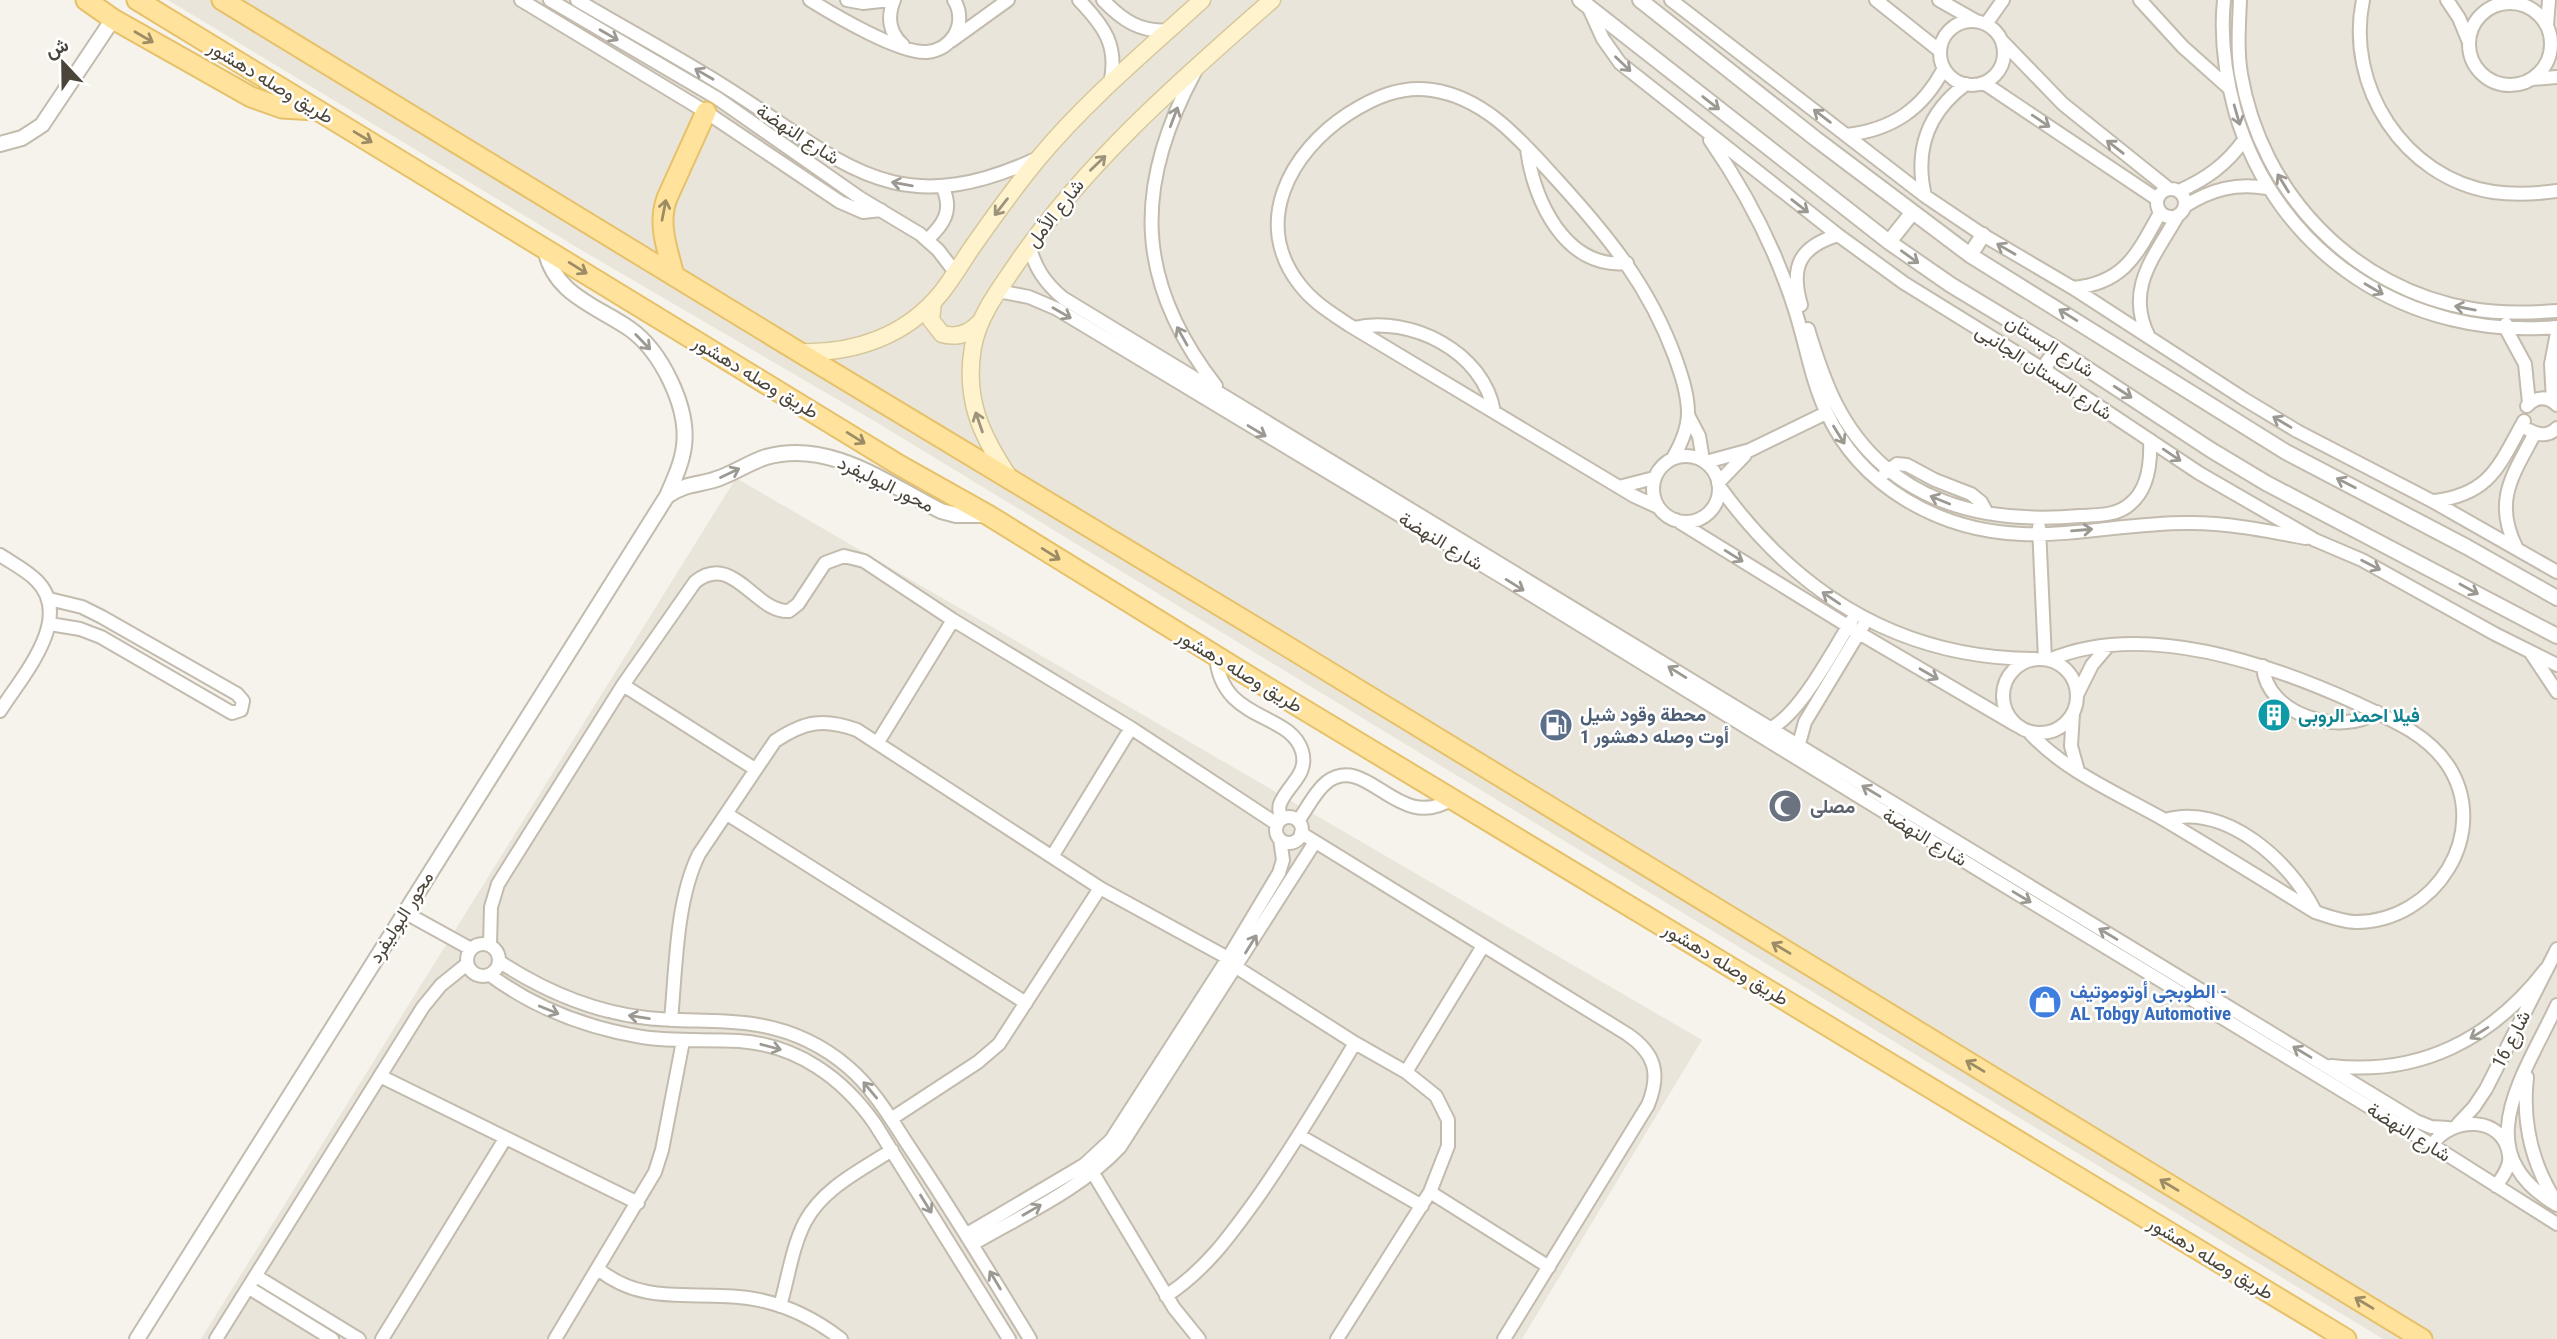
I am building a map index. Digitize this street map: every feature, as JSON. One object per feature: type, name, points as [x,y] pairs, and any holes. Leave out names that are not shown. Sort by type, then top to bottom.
[{"type":"main road","points":[[86,0],[113,19],[250,97],[282,108],[318,110]]},
{"type":"main road","name":"طريق وصله دهشور","points":[[137,0],[899,465],[988,515],[1216,656],[2346,1339]]},
{"type":"main road","points":[[222,0],[2422,1339]]},
{"type":"main road","points":[[799,352],[838,351],[875,341],[907,324],[933,302],[1038,158],[1110,84],[1202,0]]},
{"type":"main road","name":"شارع الأمل","points":[[1012,481],[986,441],[976,418],[971,395],[973,345],[980,322],[1029,245],[1087,174],[1199,64],[1272,0]]},
{"type":"main road","points":[[674,276],[662,228],[663,213],[667,198],[706,112]]},
{"type":"main road","points":[[933,302],[931,320],[942,334],[959,336],[980,322]]},
{"type":"street","points":[[522,0],[706,112],[840,202],[863,212],[882,210]]},
{"type":"street","name":"شارع النهضة","points":[[550,0],[717,98],[927,240],[955,272]]},
{"type":"street","name":"شارع النهضة","points":[[578,0],[724,86],[825,154],[848,166],[895,183],[943,188],[993,177],[1038,158]]},
{"type":"street","points":[[810,0],[862,30],[906,47],[928,52],[939,49],[1008,0]]},
{"type":"street","points":[[847,0],[863,3],[892,0],[892,31],[906,47]]},
{"type":"street","points":[[948,43],[958,25],[959,15],[954,0]]},
{"type":"street","points":[[1079,0],[1098,19],[1107,34],[1113,58],[1110,84]]},
{"type":"street","points":[[1103,0],[1123,19],[1137,27],[1170,30]]},
{"type":"street","name":"شارع البستان","points":[[1640,0],[1912,213],[1970,255],[2286,452],[2556,594]]},
{"type":"street","points":[[1671,0],[1925,195],[1983,235],[2073,288],[2297,431],[2434,502],[2557,572]]},
{"type":"street","points":[[1876,0],[1940,51]]},
{"type":"street","points":[[1939,0],[1993,28],[2002,41],[2063,104],[2185,200],[2182,211],[2140,284],[2139,312],[2149,337]]},
{"type":"street","points":[[2002,41],[2003,62],[1996,75],[1984,83],[1966,84],[1953,79],[1944,68],[1940,51],[1944,39],[1952,29],[1963,22],[1981,22],[2003,0]]},
{"type":"street","points":[[2140,0],[2183,47],[2229,88]]},
{"type":"street","points":[[2224,0],[2222,37],[2229,88],[2244,140],[2267,188],[2284,212],[2371,288],[2414,308],[2450,320],[2506,329],[2557,327]]},
{"type":"street","points":[[2240,0],[2238,45],[2241,73],[2255,128],[2283,184],[2330,250],[2413,293],[2442,303],[2473,310],[2506,313],[2557,311]]},
{"type":"street","points":[[2363,0],[2359,51],[2367,84],[2381,116],[2402,143],[2428,165],[2458,182],[2491,192],[2525,195],[2557,191]]},
{"type":"street","points":[[2447,0],[2469,40]]},
{"type":"street","points":[[2547,25],[2549,0]]},
{"type":"street","points":[[2532,79],[2547,62],[2554,40],[2539,13],[2526,5],[2503,1],[2487,9],[2471,28],[2470,53],[2474,65],[2494,82],[2507,85],[2557,77]]},
{"type":"street","name":"شارع البستان","points":[[1584,3],[1889,242],[1951,285],[2057,349],[2266,483],[2557,636]]},
{"type":"street","name":"شارع البستان الجانبى","points":[[1584,3],[1602,40],[1620,63],[1904,283],[2043,369],[2199,473],[2315,540],[2402,581],[2530,652],[2557,664]]},
{"type":"street","points":[[0,144],[22,138],[42,125],[113,19]]},
{"type":"street","points":[[657,63],[664,51]]},
{"type":"street","points":[[1199,64],[1178,105],[1163,149],[1153,192],[1151,233],[1157,275],[1171,314],[1193,355],[1220,392]]},
{"type":"street","points":[[1846,135],[1881,128],[1905,116],[1925,99],[1944,68]]},
{"type":"street","points":[[1984,83],[2157,199],[2160,213],[2129,264],[2103,282],[2073,288]]},
{"type":"street","points":[[1925,195],[1920,164],[1926,133],[1942,105],[1966,84]]},
{"type":"street","points":[[1658,507],[1653,493],[1654,478],[1662,466],[1673,458],[1685,433],[1688,415],[1685,389],[1668,339],[1645,291],[1627,263],[1582,207],[1497,119],[1479,107],[1446,93],[1419,89],[1392,92],[1367,103],[1332,125],[1292,169],[1281,194],[1278,222],[1282,249],[1300,285],[1320,304],[1354,328],[1619,487],[1658,507],[1853,630],[2028,731],[2046,750],[2078,771],[2165,820],[2315,912],[2354,922],[2396,914],[2432,891],[2450,869],[2459,846],[2463,823],[2462,799],[2448,765],[2424,739],[2376,712],[2314,684],[2231,657],[2182,648],[2108,646],[2042,659],[2015,668],[2004,686],[2004,707],[2016,724]]},
{"type":"street","points":[[1702,129],[1741,188],[1778,266],[1795,309],[1812,376],[1826,413],[1847,447],[1878,481],[1919,507],[1958,523],[1999,531],[2040,534],[2193,523],[2242,527],[2315,540]]},
{"type":"street","points":[[2157,199],[2162,192],[2194,184],[2222,166],[2244,140]]},
{"type":"street","points":[[1527,148],[1536,191],[1548,216],[1564,237],[1594,260],[1627,263]]},
{"type":"street","points":[[2160,213],[2168,218],[2182,211],[2200,196],[2233,186],[2267,188]]},
{"type":"street","points":[[927,240],[945,220],[948,198],[943,188]]},
{"type":"street","points":[[1889,242],[1912,213]]},
{"type":"street","points":[[1838,234],[1815,244],[1807,253],[1796,270],[1796,287],[1833,400],[1854,435],[1888,470],[1909,484],[1935,498],[1987,513],[2039,519],[2106,514],[2129,506],[2138,497],[2147,475],[2150,440]]},
{"type":"street","points":[[1970,255],[1983,235]]},
{"type":"street","name":"شارع النهضة","points":[[1029,245],[1032,258],[1045,280],[1063,298],[1220,392],[1282,439],[1507,580],[1797,752],[2321,1071],[2557,1224]]},
{"type":"street","name":"محور البوليفرد","points":[[137,1339],[667,496],[680,463],[685,425],[667,374],[652,351],[632,331],[560,283],[552,272],[545,248]]},
{"type":"street","name":"شارع النهضة","points":[[999,291],[1029,297],[1057,309],[1513,570],[1769,729],[1797,752]]},
{"type":"street","points":[[2434,502],[2472,491],[2493,475],[2524,421],[2529,403],[2525,364],[2506,329],[2506,313]]},
{"type":"street","points":[[1354,328],[1394,324],[1435,340],[1464,360],[1483,379],[1491,396],[1494,412]]},
{"type":"street","points":[[2529,403],[2538,398],[2555,403],[2551,364],[2557,333]]},
{"type":"street","points":[[2043,369],[2057,349]]},
{"type":"street","points":[[1704,461],[1750,450],[1826,413]]},
{"type":"street","points":[[1688,415],[1699,436],[1704,461]]},
{"type":"street","points":[[2524,421],[2535,433],[2545,435],[2557,428]]},
{"type":"street","points":[[2516,547],[2506,523],[2505,496],[2508,483],[2535,433]]},
{"type":"street","points":[[1676,520],[1694,521],[1703,517],[1715,504],[1719,484],[1750,450]]},
{"type":"street","name":"محور البوليفرد","points":[[667,496],[684,486],[720,478],[767,457],[805,454],[831,457],[855,466],[941,511],[956,515],[988,515]]},
{"type":"street","points":[[1673,458],[1688,456],[1704,461],[1770,548],[1811,584],[1861,617],[1910,639],[1956,652],[1994,658],[2042,659],[2069,673],[2077,695]]},
{"type":"street","points":[[1878,481],[1888,470]]},
{"type":"street","points":[[1619,487],[1654,478]]},
{"type":"street","points":[[2039,519],[2042,659]]},
{"type":"street","points":[[0,555],[35,579],[49,599],[50,624],[47,636],[0,711]]},
{"type":"street","points":[[490,945],[491,907],[498,884],[623,685],[695,582],[715,573],[728,576],[778,610],[789,611],[798,604],[825,563],[834,558],[855,556],[953,620],[1279,822]]},
{"type":"street","points":[[49,599],[82,607],[102,617],[237,694],[243,701],[243,706],[241,710],[232,713],[101,637],[80,629],[50,624]]},
{"type":"street","points":[[1797,752],[1805,722],[1861,617]]},
{"type":"street","points":[[878,742],[953,620]]},
{"type":"street","points":[[1769,729],[1791,714],[1853,630]]},
{"type":"street","points":[[2078,771],[2071,746],[2077,695],[2092,665],[2108,646]]},
{"type":"street","points":[[2530,652],[2557,692]]},
{"type":"street","points":[[970,1239],[1093,1173],[1107,1161],[1130,1132],[1232,963],[1279,873],[1283,860],[1280,839],[1276,832],[1279,804],[1299,777],[1303,762],[1302,751],[1297,741],[1229,695],[1219,676],[1216,656]]},
{"type":"street","points":[[2263,666],[2266,681],[2273,694],[2284,704],[2300,712],[2344,723],[2361,721],[2376,712]]},
{"type":"street","points":[[623,685],[755,769]]},
{"type":"street","points":[[2028,731],[2041,733],[2055,730],[2066,723],[2074,711]]},
{"type":"street","points":[[671,1020],[686,886],[699,854],[775,741],[794,728],[815,722],[837,723],[858,730],[1100,888],[1232,963],[1354,1043],[1405,1072],[1436,1096],[1448,1120],[1448,1146],[1430,1192],[1337,1339]]},
{"type":"street","points":[[1053,855],[1131,728]]},
{"type":"street","points":[[1299,777],[1319,791]]},
{"type":"street","points":[[1280,839],[1292,842],[1319,791],[1335,778],[1362,778],[1412,808],[1433,808],[1452,799]]},
{"type":"street","points":[[727,814],[1027,1003]]},
{"type":"street","points":[[1279,822],[1290,817],[1315,842],[1641,1044],[1651,1057],[1656,1073],[1655,1089],[1648,1105],[1504,1339]]},
{"type":"street","points":[[2165,820],[2175,817],[2199,817],[2244,835],[2283,866],[2301,887],[2315,912]]},
{"type":"street","points":[[970,1239],[1069,1175],[1105,1146],[1123,1125],[1315,842]]},
{"type":"street","points":[[891,1119],[993,1051],[1005,1037],[1100,888]]},
{"type":"street","points":[[404,912],[471,949]]},
{"type":"street","points":[[490,975],[498,967],[498,952],[490,945],[480,944],[471,949],[467,958],[467,964],[476,975],[490,975],[534,1003],[569,1017],[615,1031],[683,1041],[750,1042],[802,1058],[826,1072],[865,1110],[1009,1339]]},
{"type":"street","points":[[1405,1072],[1483,946]]},
{"type":"street","name":"شارع 16","points":[[2432,1145],[2474,1107],[2557,949]]},
{"type":"street","points":[[499,962],[539,986],[617,1013],[671,1020],[750,1023],[780,1030],[808,1041],[834,1056],[858,1075],[877,1098],[970,1239],[1030,1339]]},
{"type":"street","points":[[216,1339],[432,995],[452,974],[467,964]]},
{"type":"street","points":[[2321,1071],[2375,1068],[2425,1058],[2449,1049],[2483,1031],[2513,1008],[2546,970]]},
{"type":"street","name":"شارع 16","points":[[2510,1157],[2507,1142],[2511,1108],[2557,1005]]},
{"type":"street","points":[[555,1339],[655,1172],[662,1150],[683,1041]]},
{"type":"street","points":[[1166,1296],[1193,1277],[1216,1254],[1300,1136],[1354,1043]]},
{"type":"street","points":[[2529,1064],[2525,1101],[2529,1139],[2538,1167],[2557,1204]]},
{"type":"street","name":"شارع النهضة","points":[[2321,1071],[2431,1127],[2476,1124],[2493,1131],[2505,1144],[2510,1157]]},
{"type":"street","points":[[380,1076],[638,1202]]},
{"type":"street","points":[[1300,1136],[1422,1206]]},
{"type":"street","points":[[382,1339],[505,1139]]},
{"type":"street","points":[[780,1306],[800,1233],[812,1211],[830,1192],[892,1150]]},
{"type":"street","points":[[2510,1157],[2526,1181],[2557,1204]]},
{"type":"street","points":[[2496,1186],[2507,1169],[2510,1157]]},
{"type":"street","points":[[1093,1173],[1166,1296],[1182,1321],[1199,1339]]},
{"type":"street","points":[[1430,1192],[1549,1267]]},
{"type":"street","points":[[597,1269],[615,1282],[645,1293],[746,1298],[780,1306],[813,1320],[841,1339]]},
{"type":"street","points":[[257,1276],[359,1339]]},
{"type":"street","points":[[249,1288],[332,1339]]},
{"type":"shaded area","points":[[168,0],[2557,0],[2557,1339],[2383,1339],[876,422],[578,248]]},
{"type":"shaded area","points":[[736,478],[1702,1040],[1522,1339],[201,1339]]},
{"type":"place","name":"فيلا احمد الروبى","points":[[2274,715]]},
{"type":"place","name":"محطة وقود شيل أوت وصله دهشور 1","points":[[1556,725]]},
{"type":"place","name":"مصلى","points":[[1785,806]]},
{"type":"place","name":"الطوبجى أوتوموتيف - AL Tobgy Automotive","points":[[2045,1002]]}]
